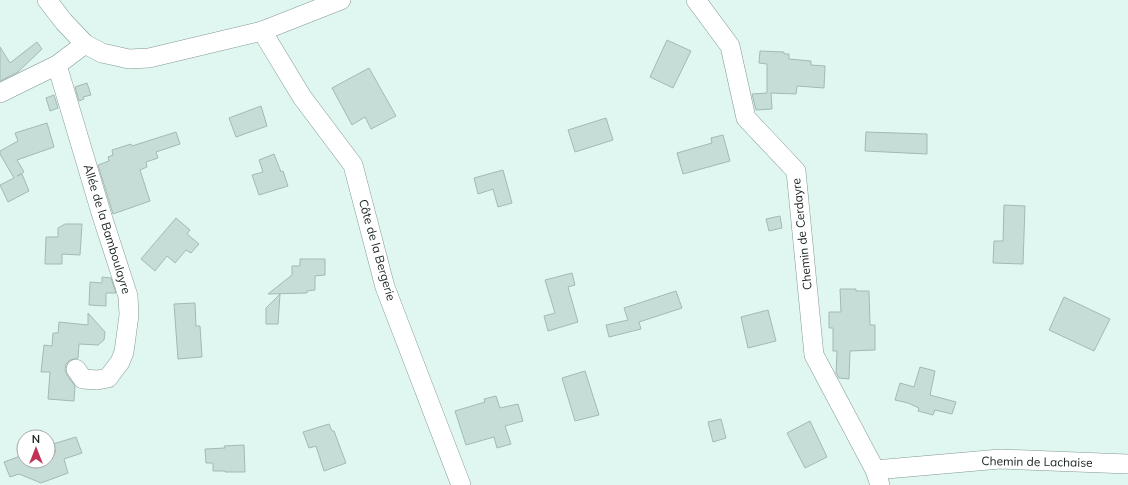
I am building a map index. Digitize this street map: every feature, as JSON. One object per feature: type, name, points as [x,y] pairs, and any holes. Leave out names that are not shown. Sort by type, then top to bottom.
[{"type":"street","points":[[46,0],[85,44],[102,53],[129,59],[149,58],[262,31],[341,0]]},
{"type":"street","name":"Chemin de Cerdayre","points":[[696,0],[730,46],[746,118],[796,171],[814,355],[877,478]]},
{"type":"street","name":"Côte de la Bergerie","points":[[262,31],[302,97],[353,165],[385,287],[461,485]]},
{"type":"street","points":[[0,93],[57,65],[85,44]]},
{"type":"street","name":"Allée de la Bamboulayre","points":[[57,65],[102,216],[128,296],[129,315],[124,352],[120,362],[108,378],[97,380],[83,379],[76,369]]},
{"type":"street","name":"Chemin de Lachaise","points":[[877,478],[1000,459],[1128,464]]},
{"type":"building","points":[[667,40],[691,51],[673,88],[650,77]]},
{"type":"building","points":[[37,42],[42,49],[18,72],[0,81],[0,47],[10,63]]},
{"type":"building","points":[[760,51],[784,52],[784,54],[789,54],[789,59],[811,61],[811,65],[825,66],[824,88],[797,86],[796,94],[771,93],[772,109],[756,110],[752,94],[767,93],[767,64],[759,63]]},
{"type":"building","points":[[369,68],[396,116],[371,129],[365,117],[352,125],[332,88]]},
{"type":"building","points":[[87,83],[91,95],[83,97],[84,99],[79,101],[75,87]]},
{"type":"building","points":[[54,95],[58,108],[50,111],[46,98]]},
{"type":"building","points":[[261,106],[267,126],[236,137],[229,118]]},
{"type":"building","points":[[606,118],[613,140],[575,152],[568,130]]},
{"type":"building","points":[[47,123],[54,147],[17,160],[24,172],[17,176],[22,174],[29,191],[8,202],[0,185],[14,178],[0,154],[0,151],[18,141],[15,133]]},
{"type":"building","points":[[176,132],[180,144],[156,152],[158,158],[146,162],[147,167],[140,170],[150,201],[113,214],[98,165],[109,161],[108,157],[113,155],[112,150],[131,144],[132,146]]},
{"type":"building","points":[[866,132],[927,134],[927,154],[865,151]]},
{"type":"building","points":[[723,135],[730,161],[683,174],[677,153],[712,143],[711,138]]},
{"type":"building","points":[[274,154],[281,172],[283,171],[288,186],[259,195],[252,175],[263,172],[259,160]]},
{"type":"building","points":[[503,170],[512,203],[498,207],[493,189],[478,194],[474,178]]},
{"type":"building","points":[[1004,205],[1025,206],[1023,264],[993,263],[994,241],[1003,241]]},
{"type":"building","points":[[780,216],[782,228],[769,231],[766,219]]},
{"type":"building","points":[[176,218],[190,230],[187,234],[199,244],[191,253],[186,250],[175,263],[167,256],[155,271],[141,259]]},
{"type":"building","points":[[65,224],[82,224],[80,255],[62,254],[62,264],[45,264],[46,237],[58,237],[58,228]]},
{"type":"building","points":[[300,259],[325,259],[325,275],[315,276],[315,290],[307,291],[307,293],[268,294],[292,275],[292,266],[300,266]]},
{"type":"building","points":[[572,273],[575,285],[568,287],[578,322],[548,331],[544,316],[555,313],[545,280]]},
{"type":"building","points":[[102,277],[111,278],[116,293],[106,293],[106,306],[89,305],[90,282],[102,283]]},
{"type":"building","points":[[840,289],[869,291],[870,325],[875,325],[875,350],[850,351],[849,379],[839,378],[836,373],[837,351],[833,351],[833,328],[829,328],[829,312],[841,312]]},
{"type":"building","points":[[676,291],[682,308],[639,322],[641,329],[609,337],[606,325],[628,320],[624,308]]},
{"type":"building","points":[[280,294],[278,324],[266,324],[266,308]]},
{"type":"building","points":[[1064,297],[1110,319],[1094,351],[1049,330]]},
{"type":"building","points":[[195,303],[196,326],[200,326],[202,357],[178,359],[174,304]]},
{"type":"building","points":[[768,310],[776,341],[748,348],[741,317]]},
{"type":"building","points":[[88,313],[105,332],[104,340],[98,345],[79,344],[78,358],[70,360],[66,364],[65,370],[67,375],[75,386],[74,401],[48,399],[50,372],[41,372],[44,345],[52,346],[53,333],[58,333],[59,322],[88,325]]},
{"type":"building","points":[[920,367],[935,371],[930,395],[956,402],[952,414],[935,410],[933,415],[918,411],[919,408],[908,403],[895,400],[900,383],[914,387]]},
{"type":"building","points":[[585,371],[599,415],[575,421],[562,378]]},
{"type":"building","points":[[496,396],[500,408],[518,404],[523,421],[505,426],[511,444],[497,448],[494,437],[466,445],[455,411],[485,402],[484,399]]},
{"type":"building","points":[[721,419],[726,438],[713,442],[708,422]]},
{"type":"building","points":[[810,421],[827,457],[805,468],[787,433]]},
{"type":"building","points":[[329,424],[332,431],[334,431],[346,463],[324,471],[316,446],[309,448],[303,432]]},
{"type":"building","points":[[76,437],[82,453],[64,459],[68,473],[41,483],[19,474],[10,477],[4,462],[16,458],[16,469],[56,469],[56,443]]},
{"type":"building","points":[[244,445],[245,472],[213,471],[213,463],[206,463],[205,449]]}]
